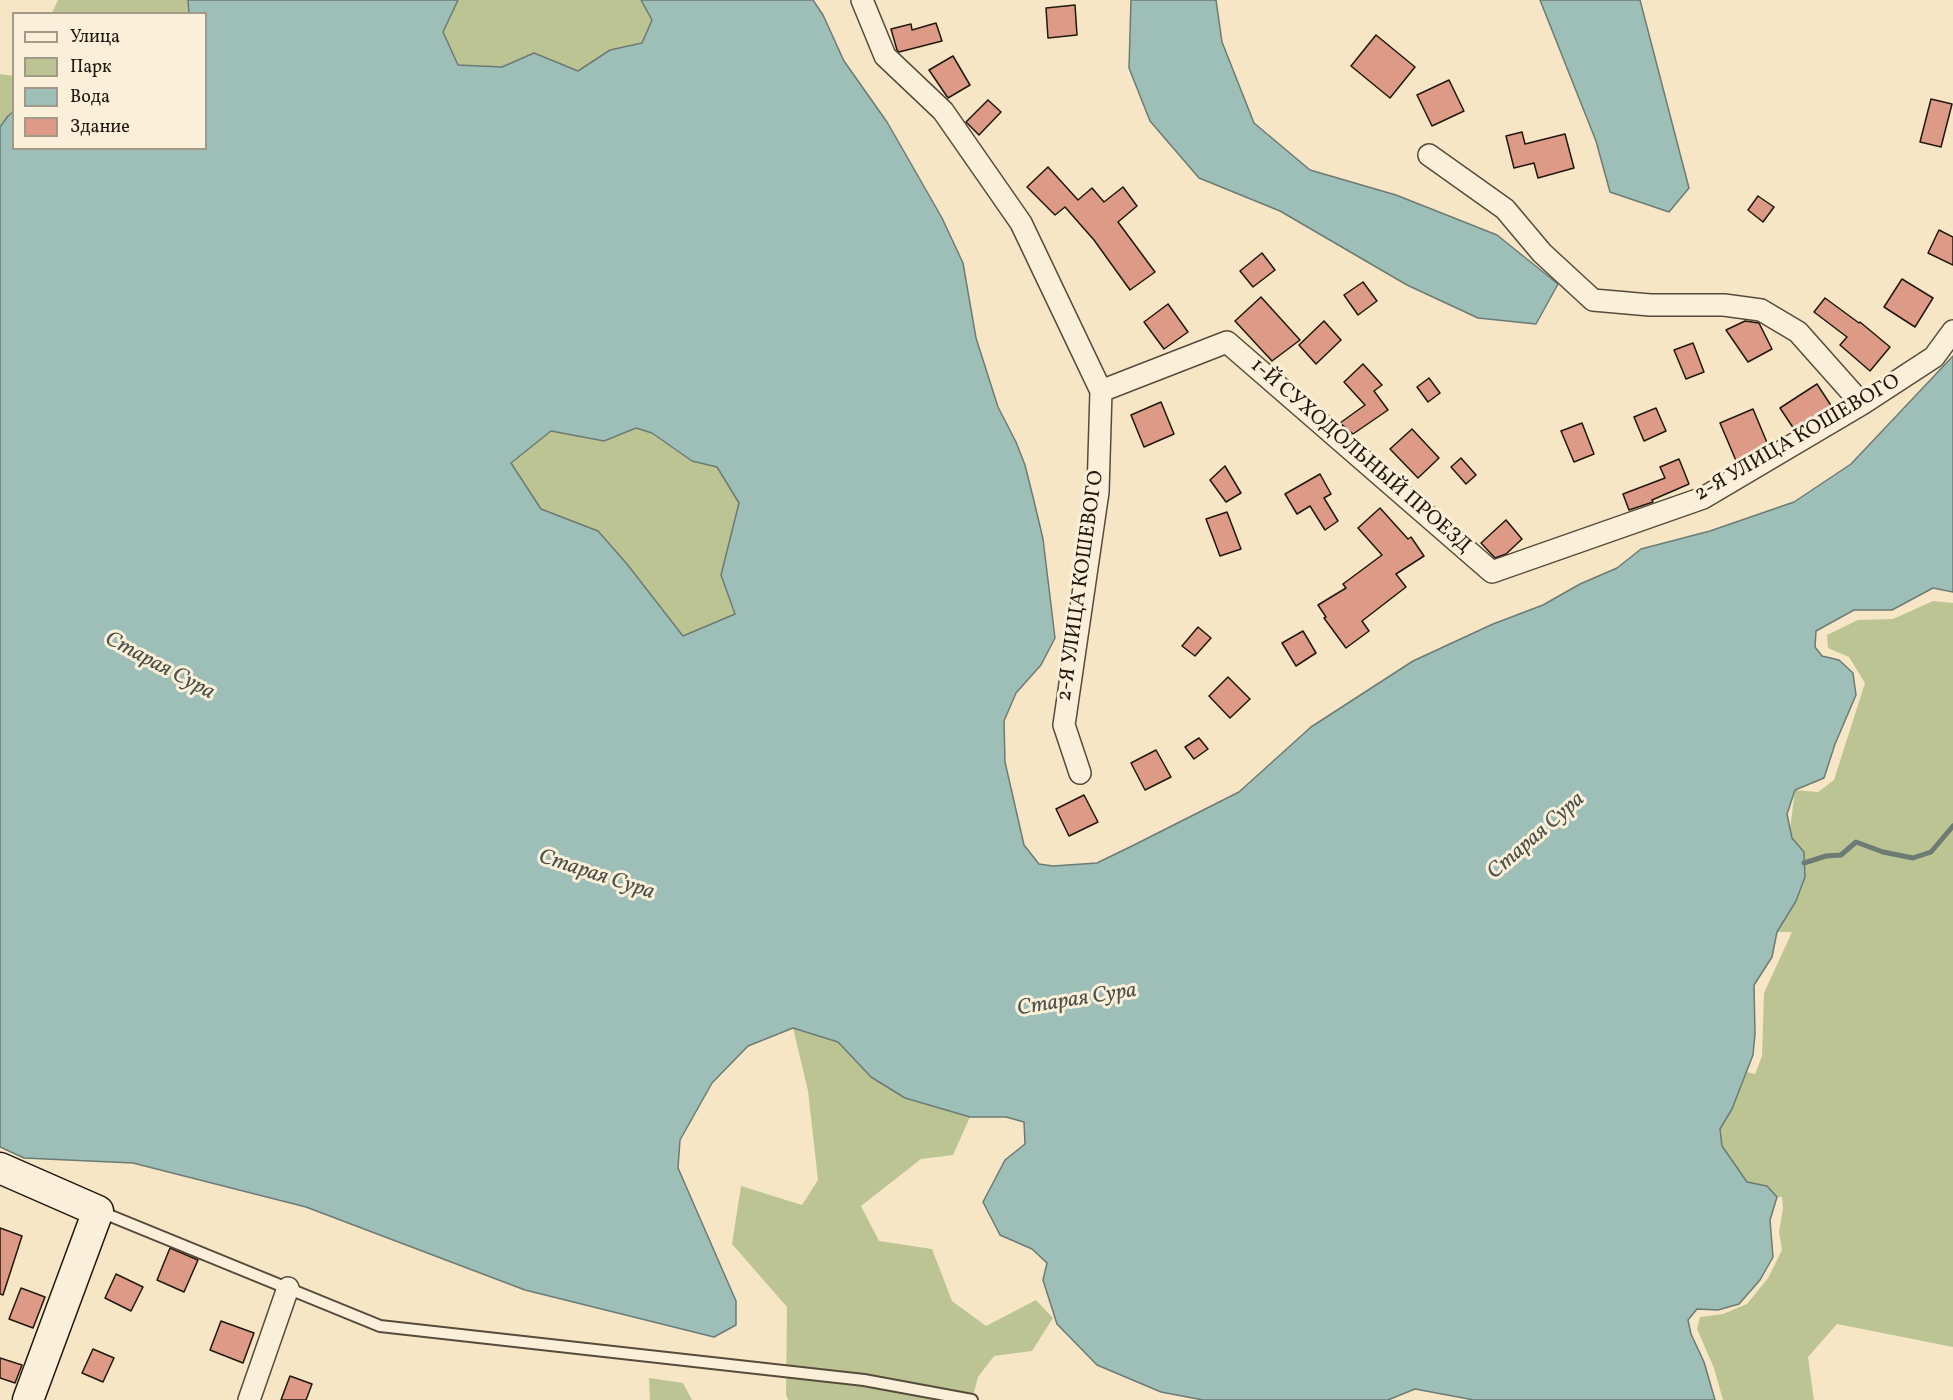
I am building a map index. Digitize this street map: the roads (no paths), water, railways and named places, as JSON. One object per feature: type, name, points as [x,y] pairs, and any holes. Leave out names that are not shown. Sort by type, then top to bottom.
[{"type":"street","name":"2-Я УЛИЦА КОШЕВОГО","points":[[862,0],[885,56],[943,111],[1021,223],[1101,392],[1098,492],[1064,725],[1080,773]]},
{"type":"street","points":[[1429,155],[1505,209],[1542,253],[1593,300],[1650,305],[1724,305],[1761,310],[1798,332],[1862,404]]},
{"type":"street","name":"2-Я УЛИЦА КОШЕВОГО","points":[[1492,572],[1703,498],[1862,404],[1934,357],[1953,331]]},
{"type":"street","name":"1-Й СУХОДОЛЬНЫЙ ПРОЕЗД","points":[[1101,392],[1227,342],[1492,572]]},
{"type":"street","points":[[0,1168],[98,1211],[28,1400]]},
{"type":"street","points":[[249,1400],[288,1288]]},
{"type":"lane","points":[[98,1211],[380,1326],[864,1380],[972,1400]]},
{"type":"water","name":"Старая Сура","points":[[188,0],[458,0],[443,32],[458,65],[502,67],[534,53],[578,71],[610,50],[642,43],[652,20],[641,0],[813,0],[823,15],[844,61],[887,122],[942,218],[963,263],[976,338],[998,407],[1025,465],[1043,539],[1055,638],[1041,665],[1016,693],[1004,721],[1005,762],[1024,845],[1039,864],[1053,866],[1097,863],[1239,792],[1311,727],[1413,661],[1493,624],[1543,605],[1580,584],[1617,568],[1641,549],[1710,531],[1794,502],[1851,464],[1953,356],[1953,592],[1933,588],[1892,610],[1854,610],[1816,631],[1815,647],[1822,656],[1839,660],[1853,673],[1856,695],[1835,744],[1824,778],[1795,790],[1787,814],[1792,838],[1804,852],[1805,877],[1796,901],[1777,932],[1772,957],[1754,985],[1753,1055],[1732,1109],[1720,1129],[1722,1146],[1747,1182],[1767,1186],[1777,1197],[1770,1220],[1773,1257],[1760,1280],[1739,1304],[1718,1310],[1697,1309],[1688,1320],[1715,1400],[1474,1400],[1415,1389],[1388,1400],[1203,1400],[1161,1392],[1097,1365],[1057,1324],[1043,1280],[1047,1263],[1032,1249],[1000,1235],[983,1202],[1005,1160],[1025,1144],[1024,1122],[1006,1117],[970,1117],[905,1098],[871,1077],[838,1042],[793,1028],[748,1046],[712,1083],[680,1140],[678,1168],[736,1301],[736,1325],[714,1337],[525,1290],[306,1207],[133,1163],[24,1158],[0,1147],[0,127],[12,113],[12,150],[207,150],[207,12],[189,12]],"holes":[[[636,428],[652,433],[692,461],[717,467],[739,503],[721,575],[735,614],[683,636],[598,531],[541,509],[511,463],[551,431],[604,441]]]},
{"type":"water","points":[[1131,0],[1216,0],[1222,42],[1254,123],[1310,170],[1396,195],[1497,235],[1558,284],[1536,324],[1478,318],[1407,285],[1280,211],[1199,178],[1150,121],[1129,68]]},
{"type":"water","points":[[1540,0],[1640,0],[1689,188],[1669,212],[1610,192],[1596,141]]},
{"type":"waterway","points":[[1804,863],[1826,856],[1841,855],[1856,842],[1883,852],[1913,858],[1931,852],[1953,826]]}]
